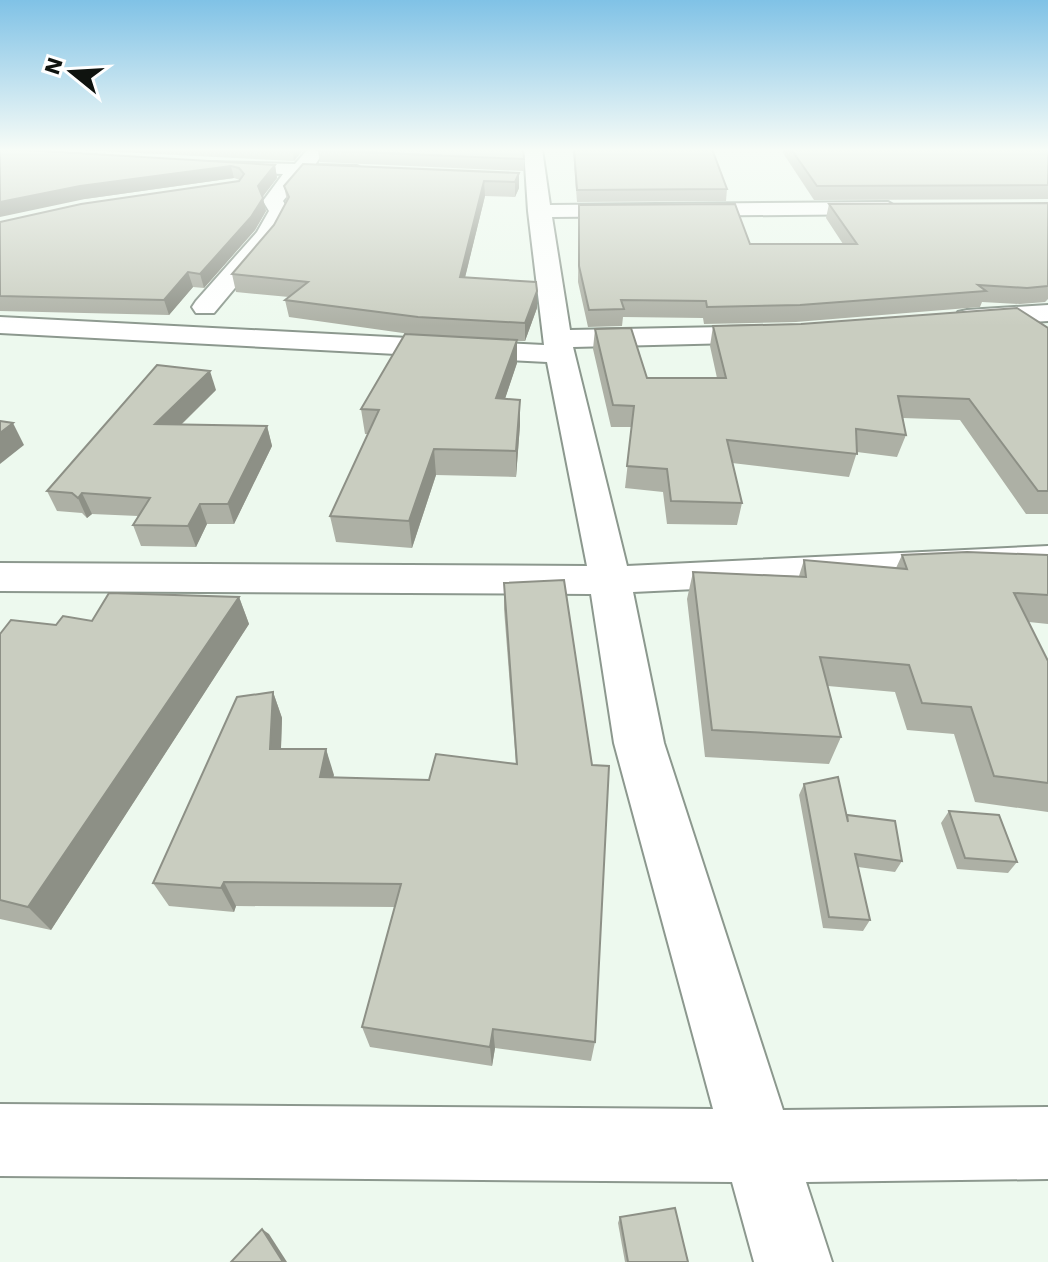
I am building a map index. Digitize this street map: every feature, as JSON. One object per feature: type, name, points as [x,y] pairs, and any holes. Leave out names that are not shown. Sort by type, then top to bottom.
[{"type":"street","points":[[205,307],[267,235],[279,211],[277,208]]},
{"type":"street","points":[[537,208],[559,346],[610,580],[639,743],[793,1262]]},
{"type":"street","points":[[89,330],[154,313],[205,307],[290,341]]},
{"type":"street","points":[[938,321],[1048,313]]},
{"type":"street","points":[[0,325],[290,341],[559,346],[796,333]]},
{"type":"street","points":[[0,577],[610,580],[1048,559]]},
{"type":"street","points":[[0,1140],[758,1146],[1048,1143]]},
{"type":"building","points":[[63,208],[257,208],[200,274],[188,272],[164,300],[0,296],[0,222]]},
{"type":"building","points":[[283,208],[477,208],[460,277],[536,282],[537,291],[525,323],[418,317],[285,300],[308,282],[232,274],[274,225]]},
{"type":"building","points":[[579,208],[736,208],[750,244],[857,244],[832,208],[1048,208],[1048,286],[978,285],[986,291],[800,305],[707,307],[706,301],[621,300],[624,309],[589,310],[579,266]]},
{"type":"building","points":[[1017,308],[1048,328],[1048,491],[1038,491],[969,399],[898,396],[906,435],[856,429],[857,454],[727,440],[742,503],[671,501],[667,469],[627,466],[634,406],[613,405],[595,329],[631,328],[647,378],[726,378],[713,326],[801,324]]},
{"type":"building","points":[[405,334],[517,340],[496,398],[520,400],[516,451],[434,449],[409,521],[330,516],[379,410],[361,409]]},
{"type":"building","points":[[157,365],[210,371],[155,424],[267,426],[228,504],[200,504],[188,526],[133,525],[150,498],[82,493],[78,498],[72,493],[47,491]]},
{"type":"building","points":[[0,421],[13,423],[0,433]]},
{"type":"building","points":[[967,552],[1048,555],[1048,595],[1014,593],[1048,661],[1048,783],[994,776],[971,707],[922,703],[909,665],[820,657],[841,737],[712,730],[693,572],[806,577],[804,560],[907,569],[902,555]]},
{"type":"building","points":[[564,580],[592,765],[609,766],[595,1042],[493,1029],[490,1047],[362,1027],[401,884],[224,882],[221,888],[153,883],[237,697],[273,692],[270,749],[326,749],[320,777],[429,780],[436,754],[517,764],[504,583]]},
{"type":"building","points":[[109,593],[239,597],[28,907],[0,900],[0,634],[11,620],[56,625],[63,616],[92,621]]},
{"type":"building","points":[[838,777],[848,822],[847,815],[895,821],[902,861],[855,854],[870,920],[829,917],[804,784]]},
{"type":"building","points":[[949,811],[999,815],[1017,862],[965,858]]},
{"type":"building","points":[[675,1208],[688,1262],[628,1262],[620,1217]]},
{"type":"building","points":[[262,1229],[283,1262],[231,1262]]}]
